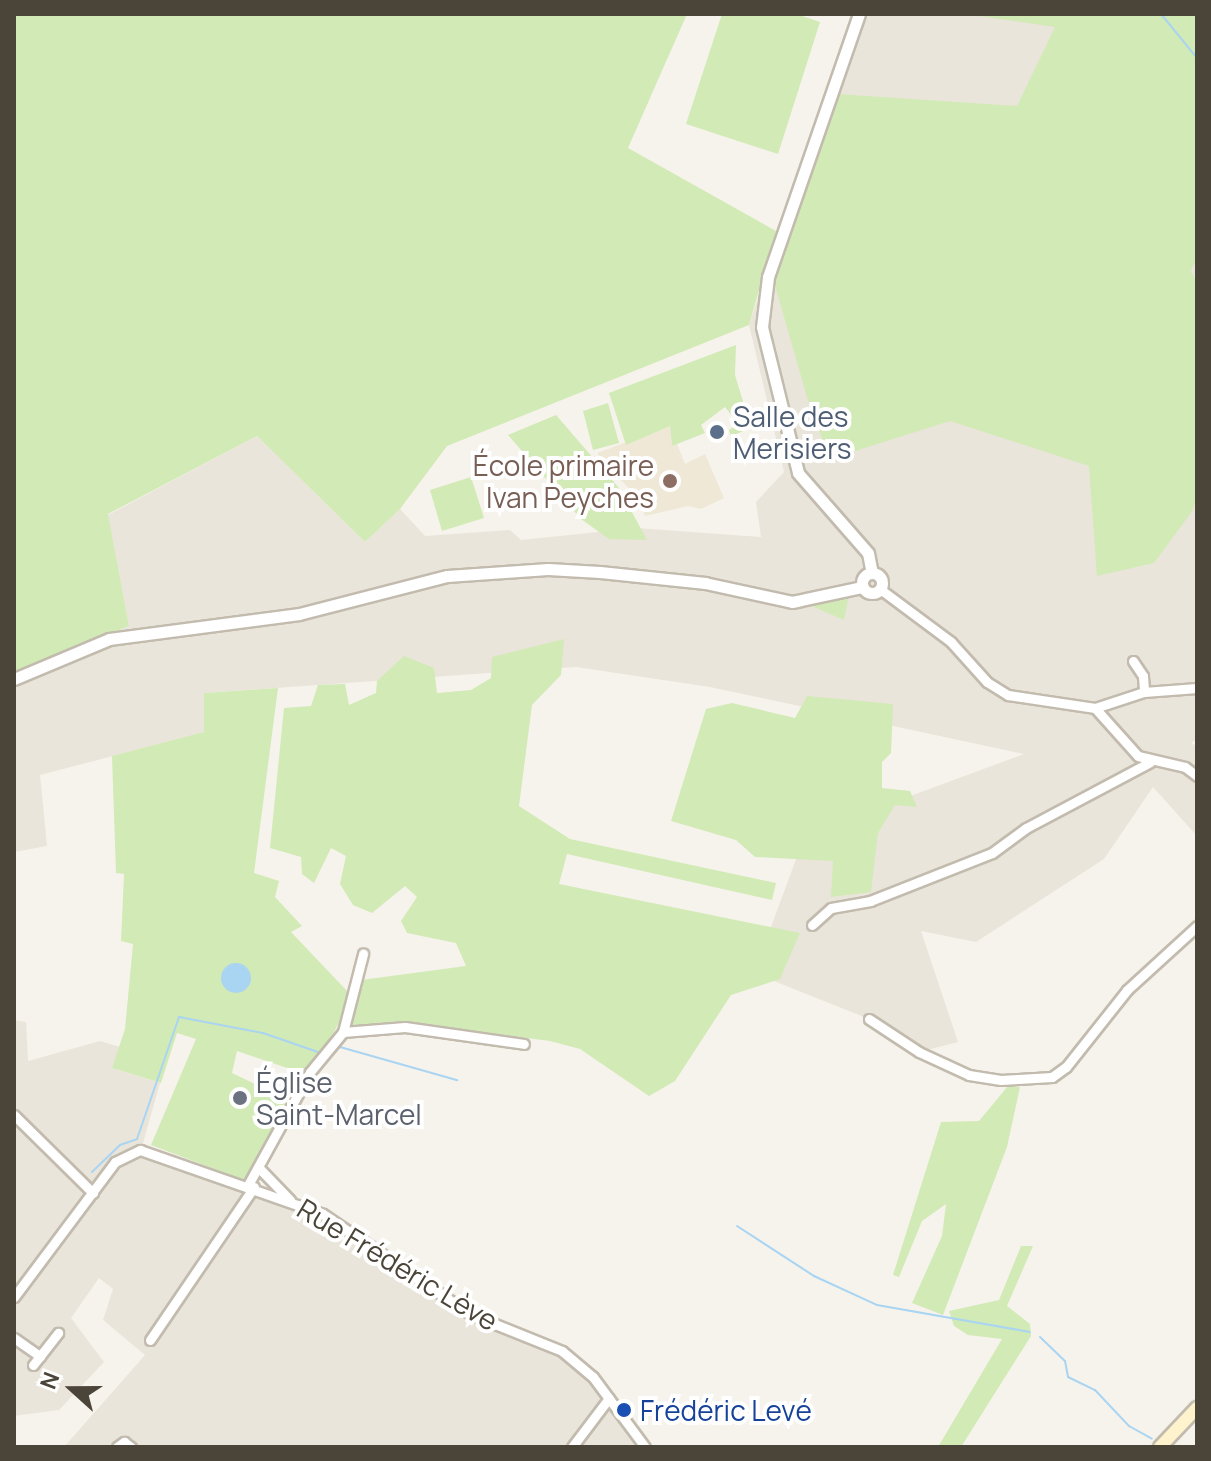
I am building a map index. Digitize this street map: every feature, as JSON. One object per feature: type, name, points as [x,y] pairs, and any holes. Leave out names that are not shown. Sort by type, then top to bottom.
[{"type":"main road","points":[[1160,1447],[1197,1408]]},
{"type":"street","points":[[859,14],[768,277],[761,320],[798,473],[868,553],[872,573],[880,578],[880,589]]},
{"type":"street","points":[[14,679],[109,639],[299,614],[447,576],[548,569],[600,572],[705,583],[792,602],[862,587],[871,594],[880,589]]},
{"type":"street","points":[[862,587],[863,579],[872,573]]},
{"type":"street","points":[[880,589],[951,642],[998,690],[1026,700],[1095,708],[1144,692],[1197,688]]},
{"type":"street","points":[[1133,661],[1143,676],[1144,692]]},
{"type":"street","points":[[1095,708],[1138,756],[1150,762],[1185,767],[1197,776]]},
{"type":"street","points":[[812,925],[831,908],[870,901],[992,853],[1026,828],[1150,762]]},
{"type":"street","points":[[869,1019],[919,1052],[969,1075],[1001,1080],[1052,1077],[1127,990],[1197,926]]},
{"type":"street","points":[[150,1340],[251,1186],[310,1072],[343,1032],[363,954]]},
{"type":"street","points":[[343,1032],[382,1025],[524,1044]]},
{"type":"street","points":[[14,1115],[93,1193]]},
{"type":"street","name":"Rue Frédéric Lève","points":[[14,1297],[115,1162],[140,1150],[291,1200],[339,1224],[470,1314],[562,1351],[609,1398],[645,1447]]},
{"type":"street","points":[[259,1168],[291,1200]]},
{"type":"street","points":[[33,1365],[58,1333]]},
{"type":"street","points":[[14,1338],[40,1356]]},
{"type":"street","points":[[572,1447],[609,1398]]},
{"type":"street","points":[[117,1447],[124,1442],[131,1447]]},
{"type":"shaded area","points":[[851,14],[965,14],[1055,26],[1197,241],[1197,464],[1180,514],[1197,491],[1197,739],[1191,743],[1197,746],[1197,836],[1153,787],[1104,859],[976,942],[921,931],[958,1042],[919,1052],[869,1019],[754,973],[805,835],[1024,754],[710,687],[576,667],[204,693],[205,732],[40,775],[47,846],[14,852],[14,673],[129,626],[108,515],[257,436],[365,542],[400,509],[425,536],[510,530],[521,540],[636,528],[761,537],[756,502],[784,472],[749,325]]},
{"type":"shaded area","name":"École primaire Ivan Peyches","points":[[670,426],[672,446],[677,444],[685,464],[705,454],[724,498],[701,509],[688,506],[645,516],[638,499],[597,453]]},
{"type":"shaded area","points":[[14,1020],[26,1022],[28,1061],[100,1041],[120,1047],[112,1068],[160,1083],[141,1150],[323,1214],[452,1302],[579,1363],[645,1447],[64,1447],[145,1355],[103,1320],[113,1289],[99,1278],[71,1318],[104,1362],[59,1410],[14,1416]]},
{"type":"green space","points":[[14,14],[687,14],[628,148],[776,231],[749,325],[447,446],[400,509],[365,542],[257,436],[108,514],[129,626],[14,673]]},
{"type":"green space","points":[[722,14],[796,14],[820,22],[778,154],[686,124]]},
{"type":"green space","points":[[965,14],[1197,14],[1197,259],[1191,270],[1197,284],[1197,490],[1193,510],[1154,563],[1097,576],[1089,466],[950,421],[830,459],[809,404],[774,282],[837,94],[1017,106],[1055,27]]},
{"type":"green space","points":[[736,345],[735,375],[751,428],[731,436],[729,430],[738,424],[725,407],[701,425],[705,433],[672,446],[670,426],[626,445],[609,393]]},
{"type":"green space","points":[[608,403],[619,443],[593,450],[583,411]]},
{"type":"green space","points":[[556,415],[619,488],[647,540],[609,539],[581,519],[508,435]]},
{"type":"green space","points":[[471,477],[484,518],[442,531],[430,490]]},
{"type":"green space","points":[[849,595],[844,620],[807,604]]},
{"type":"green space","points":[[564,639],[561,675],[532,705],[519,806],[570,839],[776,883],[772,900],[567,854],[559,884],[800,933],[780,979],[731,995],[675,1081],[649,1096],[580,1049],[550,1041],[400,1021],[350,1026],[361,980],[466,966],[456,943],[407,933],[401,921],[417,897],[405,886],[372,913],[353,905],[340,884],[346,856],[331,848],[314,883],[302,874],[301,857],[270,848],[284,708],[311,706],[318,685],[345,684],[349,705],[376,693],[377,681],[404,656],[434,668],[437,693],[471,690],[491,678],[492,657]]},
{"type":"green space","points":[[278,688],[254,873],[279,881],[275,897],[302,926],[291,932],[348,992],[348,1007],[297,1098],[280,1092],[290,1069],[237,1051],[232,1073],[291,1101],[246,1181],[151,1145],[196,1039],[177,1033],[161,1083],[112,1068],[125,1029],[133,944],[121,941],[124,874],[116,873],[112,756],[204,732],[204,693]]},
{"type":"green space","points":[[807,696],[893,704],[891,753],[882,762],[882,788],[910,791],[917,807],[895,805],[878,833],[871,892],[831,897],[833,861],[755,857],[736,840],[671,821],[706,709],[732,703],[795,718]]},
{"type":"green space","points":[[1008,1086],[1020,1087],[1007,1147],[943,1315],[912,1303],[942,1236],[946,1204],[922,1221],[899,1277],[893,1275],[941,1122],[979,1121]]},
{"type":"green space","points":[[1021,1246],[1033,1246],[1007,1306],[1030,1324],[1031,1336],[961,1447],[938,1447],[1002,1339],[968,1335],[954,1326],[949,1311],[999,1300]]},
{"type":"water","points":[[236,963],[242,964],[250,972],[250,984],[242,992],[236,993],[230,992],[222,984],[221,978],[222,972],[230,964]]},
{"type":"waterway","points":[[1161,14],[1197,58]]},
{"type":"waterway","points":[[92,1172],[120,1145],[137,1139],[179,1017],[263,1033],[318,1052]]},
{"type":"waterway","points":[[331,1054],[340,1047],[457,1080]]},
{"type":"waterway","points":[[737,1226],[814,1276],[877,1305],[1030,1332]]},
{"type":"waterway","points":[[1040,1337],[1065,1361],[1068,1377],[1095,1390],[1129,1426],[1152,1439]]},
{"type":"place","name":"Salle des Merisiers","points":[[717,432]]},
{"type":"place","name":"École primaire Ivan Peyches","points":[[670,481]]},
{"type":"place","name":"Église Saint-Marcel","points":[[240,1098]]},
{"type":"place","name":"Frédéric Levé","points":[[624,1410]]}]
